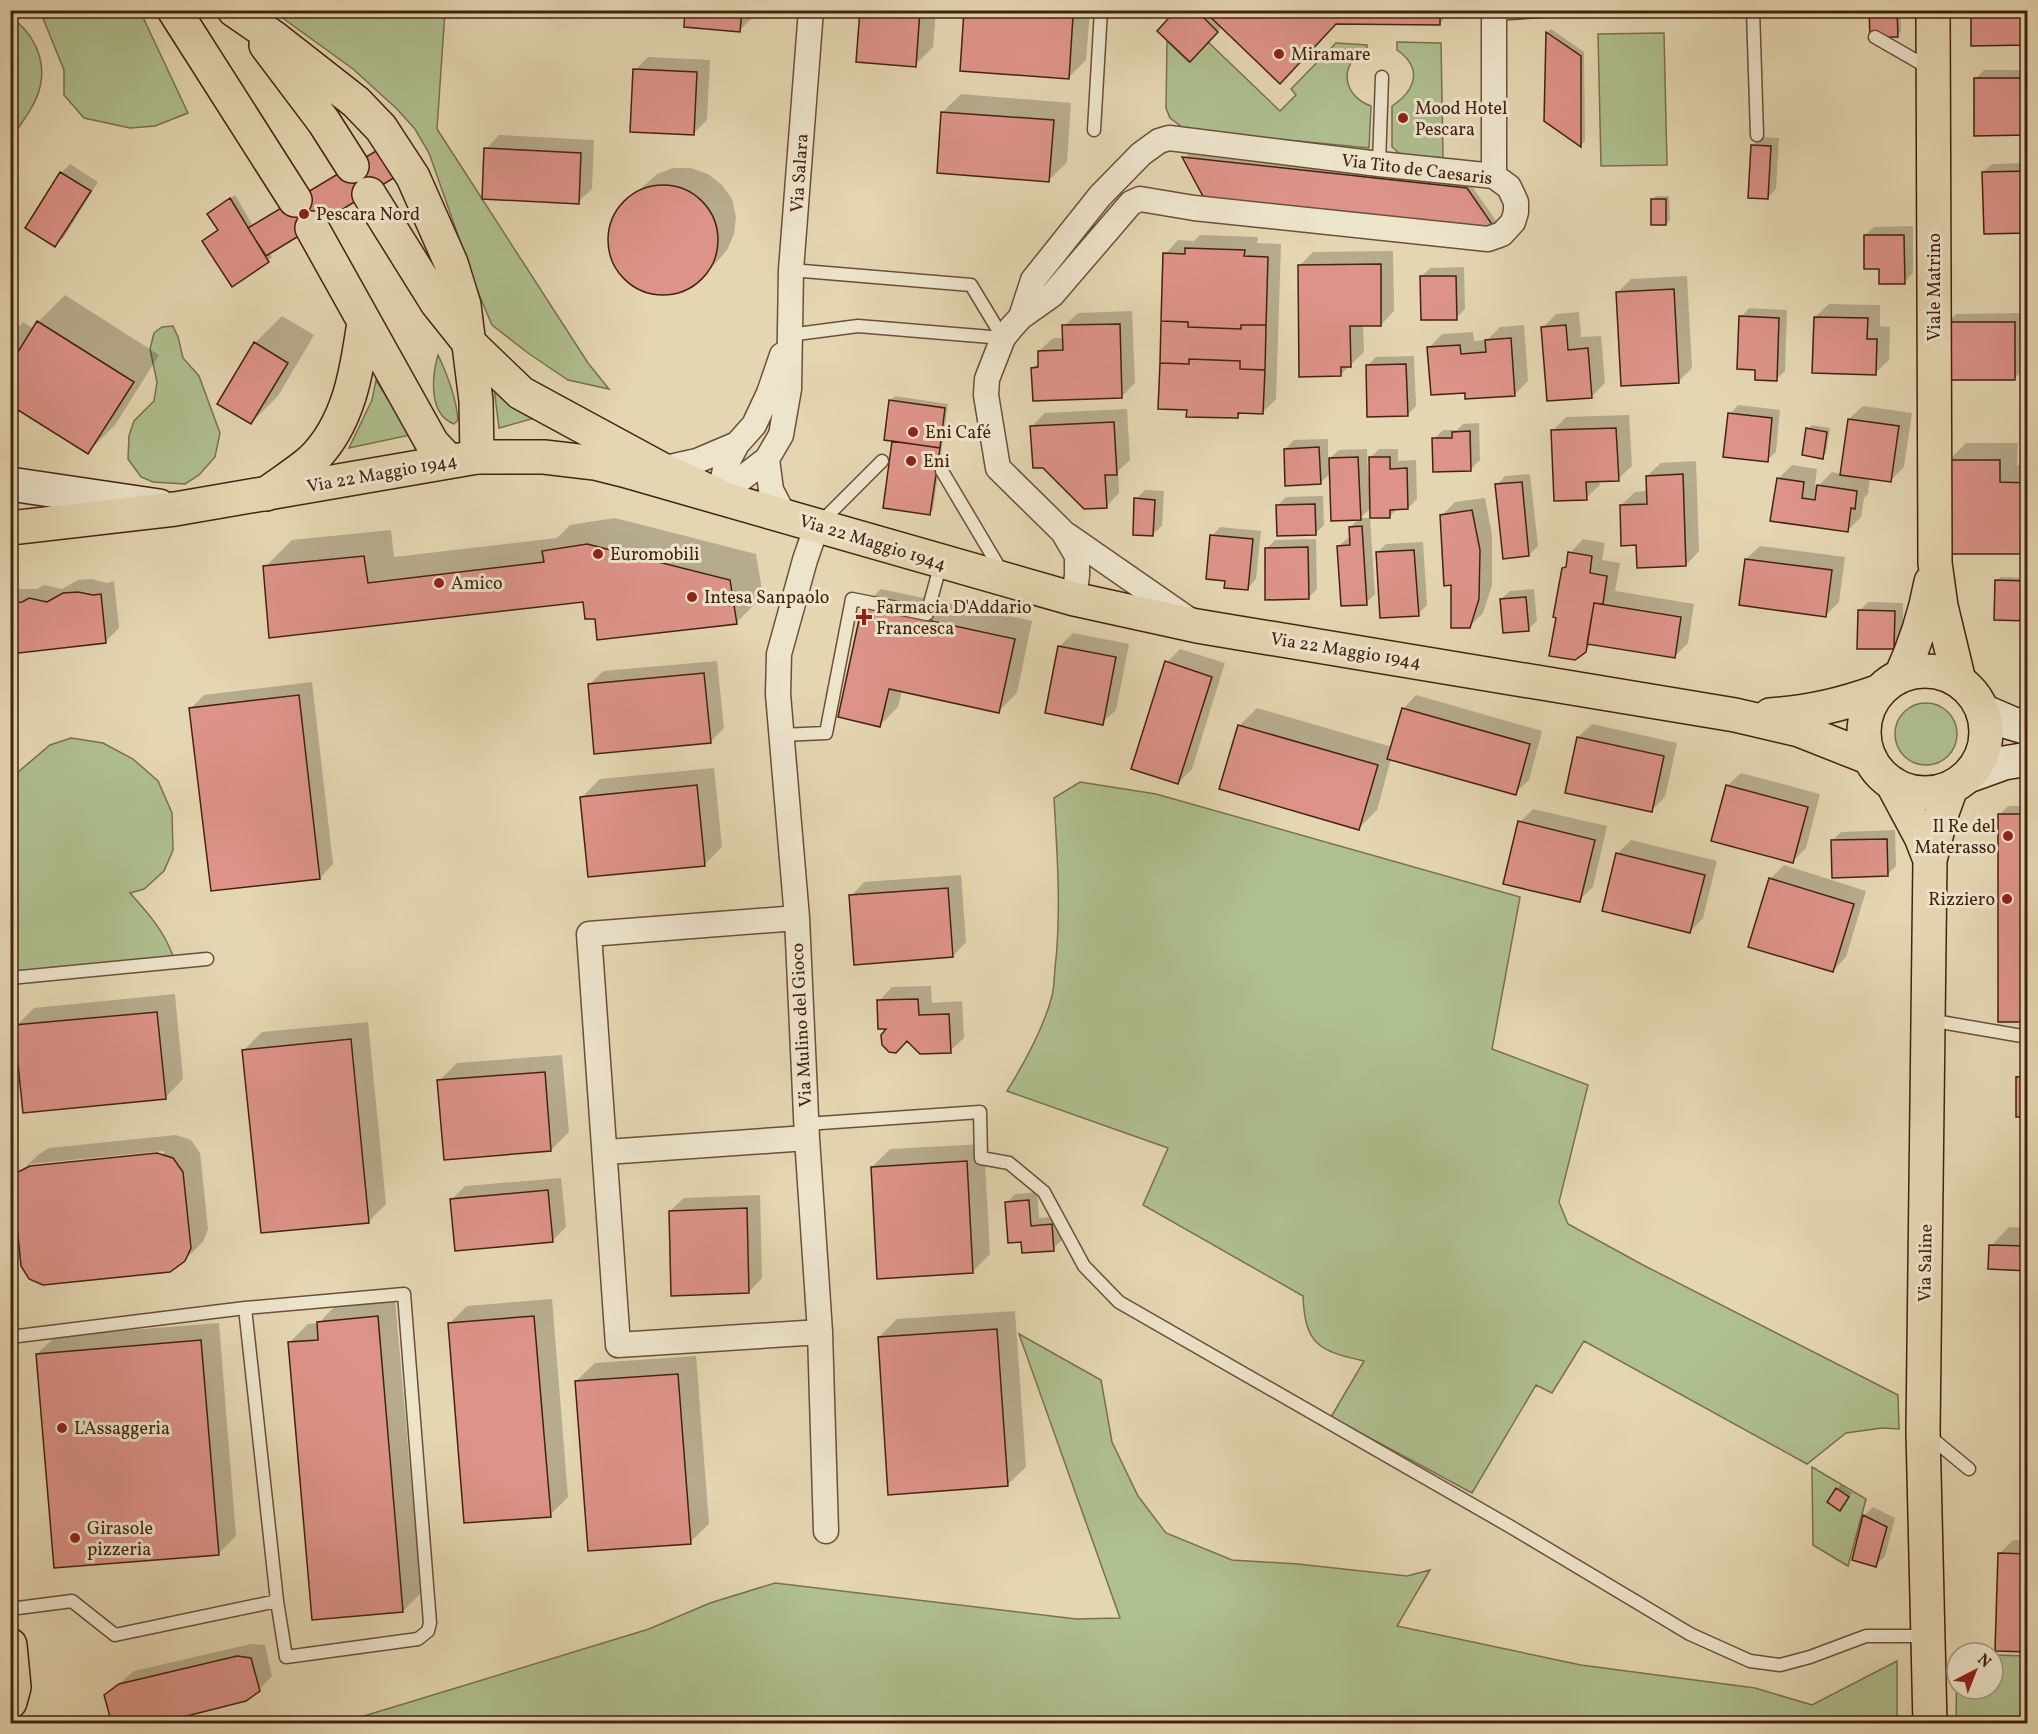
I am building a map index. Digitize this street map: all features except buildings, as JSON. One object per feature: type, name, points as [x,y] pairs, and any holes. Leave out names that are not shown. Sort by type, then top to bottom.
[{"type":"main road","points":[[228,10],[263,42],[285,69],[352,166]]},
{"type":"main road","points":[[234,10],[273,37],[356,102],[381,128],[413,177],[451,263],[464,304],[476,401],[463,459],[432,443],[312,228]]},
{"type":"main road","name":"Viale Matrino","points":[[1933,10],[1935,563],[1941,606],[1959,681]]},
{"type":"main road","points":[[175,13],[295,200]]},
{"type":"main road","points":[[369,194],[437,303],[469,343],[521,393],[656,474]]},
{"type":"main road","points":[[266,494],[310,461],[333,432],[346,405],[355,378],[364,322]]},
{"type":"main road","name":"Via 22 Maggio 1944","points":[[10,528],[176,509],[463,459],[544,457],[595,462],[656,474],[719,496],[1074,599],[1197,626],[1735,714],[1799,730],[1870,758]]},
{"type":"main road","points":[[10,483],[176,509]]},
{"type":"main road","name":"Viale Matrino","points":[[1890,684],[1914,646],[1925,614],[1935,563]]},
{"type":"main road","points":[[1960,782],[1979,762],[1986,746],[1987,728],[1983,711],[1973,694],[1959,681],[1940,673],[1920,671],[1890,684],[1870,706],[1865,723],[1865,741],[1870,758],[1879,772],[1892,783],[1905,790],[1936,793],[2004,763],[2028,759]]},
{"type":"main road","name":"Via 22 Maggio 1944","points":[[1735,714],[1767,715],[1821,710],[1843,704],[1890,684]]},
{"type":"main road","points":[[1983,711],[2028,728]]},
{"type":"main road","name":"Via Saline","points":[[1930,1724],[1923,1431],[1930,860],[1935,836],[1960,782]]},
{"type":"main road","name":"Via Saline","points":[[1892,783],[1921,837],[1930,860]]},
{"type":"main road","points":[[10,1645],[14,1687],[10,1702]]},
{"type":"street","name":"Via Salara","points":[[719,496],[767,459],[781,435],[789,389],[791,270],[811,10]]},
{"type":"street","points":[[1494,12],[1494,176]]},
{"type":"street","name":"Via Tito de Caesaris","points":[[1021,317],[1033,280],[1105,192],[1131,164],[1159,141],[1177,138],[1494,176],[1509,187],[1516,202],[1513,222],[1502,234],[1488,239],[1194,208],[1140,199],[1125,209],[1052,295],[1021,317],[1003,338],[987,379],[986,395],[998,468],[1063,532],[1197,626]]},
{"type":"street","name":"Via Tito de Caesaris","points":[[1151,147],[1144,155],[1141,165],[1144,186],[1158,200],[1168,203]]},
{"type":"street","points":[[1105,192],[1113,190],[1122,194],[1126,202],[1125,209]]},
{"type":"street","name":"Via Salara","points":[[719,496],[726,465],[737,444],[753,425],[769,393],[789,335]]},
{"type":"street","name":"Via Salara","points":[[656,474],[697,461],[737,444]]},
{"type":"street","points":[[767,459],[771,490],[784,515]]},
{"type":"street","name":"Via Mulino del Gioco","points":[[817,525],[779,654],[778,694],[796,918],[806,1131],[820,1332],[826,1531]]},
{"type":"street","name":"Via Tito de Caesaris","points":[[1063,532],[1077,556],[1074,599]]},
{"type":"street","points":[[796,918],[589,934],[618,1345],[820,1332]]},
{"type":"street","points":[[606,1152],[806,1131]]},
{"type":"lane","points":[[1094,130],[1101,10]]},
{"type":"lane","points":[[1494,12],[1555,10]]},
{"type":"lane","points":[[1753,10],[1757,135]]},
{"type":"lane","points":[[1875,37],[1892,42],[1934,71]]},
{"type":"lane","points":[[1379,164],[1382,77]]},
{"type":"lane","points":[[791,270],[971,285],[1003,338]]},
{"type":"lane","points":[[789,335],[858,326],[1003,338]]},
{"type":"lane","points":[[817,525],[882,461]]},
{"type":"lane","points":[[942,471],[1007,580]]},
{"type":"lane","points":[[781,735],[826,733],[852,599],[927,614],[941,562]]},
{"type":"lane","points":[[10,978],[207,959]]},
{"type":"lane","points":[[1928,1019],[2028,1037]]},
{"type":"lane","points":[[806,1131],[980,1112],[981,1158],[1009,1163],[1044,1192],[1084,1266],[1119,1302],[1521,1533],[1690,1634],[1750,1662],[1780,1665],[1810,1657],[1866,1636],[1929,1651]]},
{"type":"lane","points":[[10,1337],[245,1308],[404,1294],[430,1623],[428,1631],[418,1639],[286,1657],[277,1600],[245,1308]]},
{"type":"lane","points":[[1923,1431],[1970,1469]]},
{"type":"lane","points":[[10,1609],[72,1601],[115,1635],[277,1600]]},
{"type":"green space","points":[[40,11],[140,11],[188,113],[155,126],[130,128],[84,118],[64,95],[64,70]]},
{"type":"green space","points":[[273,11],[445,11],[437,129],[588,363],[609,389],[568,380],[492,325],[429,153],[415,129],[397,109],[353,69]]},
{"type":"green space","points":[[15,20],[36,46],[42,77],[34,104],[11,139],[10,22]]},
{"type":"green space","points":[[1664,33],[1667,165],[1601,166],[1598,34]]},
{"type":"green space","points":[[1167,41],[1189,62],[1208,42],[1280,111],[1296,95],[1291,89],[1336,43],[1367,45],[1367,49],[1351,62],[1347,79],[1354,95],[1371,106],[1369,148],[1186,130],[1170,118],[1166,108]]},
{"type":"green space","points":[[1397,42],[1441,43],[1443,158],[1400,154],[1392,147],[1392,106],[1407,93],[1413,79],[1411,64],[1397,50]]},
{"type":"green space","points":[[173,326],[183,358],[199,376],[220,433],[215,457],[199,475],[185,484],[153,482],[141,477],[128,459],[129,436],[134,421],[154,401],[157,382],[150,349],[154,333],[162,327]]},
{"type":"green space","points":[[438,355],[455,403],[458,420],[454,424],[440,412],[436,403],[434,373]]},
{"type":"green space","points":[[376,380],[410,435],[349,448],[372,400]]},
{"type":"green space","points":[[494,388],[535,418],[499,428]]},
{"type":"green space","points":[[1920,703],[1932,703],[1948,712],[1955,722],[1957,734],[1955,746],[1948,756],[1932,765],[1920,765],[1909,760],[1900,751],[1895,740],[1895,728],[1900,717],[1909,708]]},
{"type":"green space","points":[[71,738],[103,743],[133,759],[158,781],[172,813],[173,850],[164,871],[144,889],[130,893],[160,930],[173,956],[11,974],[11,778],[50,745]]},
{"type":"green space","points":[[1080,782],[1156,794],[1520,897],[1492,1049],[1588,1085],[1559,1202],[1568,1224],[1643,1265],[1898,1395],[1899,1429],[1882,1428],[1846,1433],[1807,1464],[1584,1341],[1552,1393],[1536,1385],[1472,1493],[1331,1417],[1364,1361],[1335,1353],[1317,1343],[1307,1325],[1303,1296],[1143,1205],[1168,1148],[1007,1091],[1033,1045],[1052,996],[1058,919],[1054,798]]},
{"type":"green space","points":[[1019,1334],[1101,1380],[1112,1442],[1138,1496],[1166,1533],[1232,1560],[1298,1564],[1407,1576],[1430,1570],[1397,1626],[1581,1665],[1755,1688],[1812,1705],[1897,1661],[1897,1723],[341,1723],[649,1629],[710,1603],[775,1583],[1076,1619],[1120,1618]]},
{"type":"green space","points":[[1812,1467],[1866,1499],[1848,1566],[1813,1545]]},
{"type":"green space","points":[[2005,1655],[2027,1656],[2027,1723],[1956,1723],[1956,1701],[2005,1701]]},
{"type":"place","name":"Miramare","points":[[1279,54]]},
{"type":"place","name":"Mood Hotel Pescara","points":[[1403,118]]},
{"type":"place","name":"Pescara Nord","points":[[304,214]]},
{"type":"place","name":"Eni Café","points":[[913,432]]},
{"type":"place","name":"Eni","points":[[911,461]]},
{"type":"place","name":"Euromobili","points":[[598,554]]},
{"type":"place","name":"Amico","points":[[439,583]]},
{"type":"place","name":"Intesa Sanpaolo","points":[[692,597]]},
{"type":"place","name":"Farmacia D'Addario Francesca","points":[[864,617]]},
{"type":"place","name":"Il Re del Materasso","points":[[2008,836]]},
{"type":"place","name":"Rizziero","points":[[2007,899]]},
{"type":"place","name":"L'Assaggeria","points":[[62,1428]]},
{"type":"place","name":"Girasole pizzeria","points":[[75,1538]]}]
